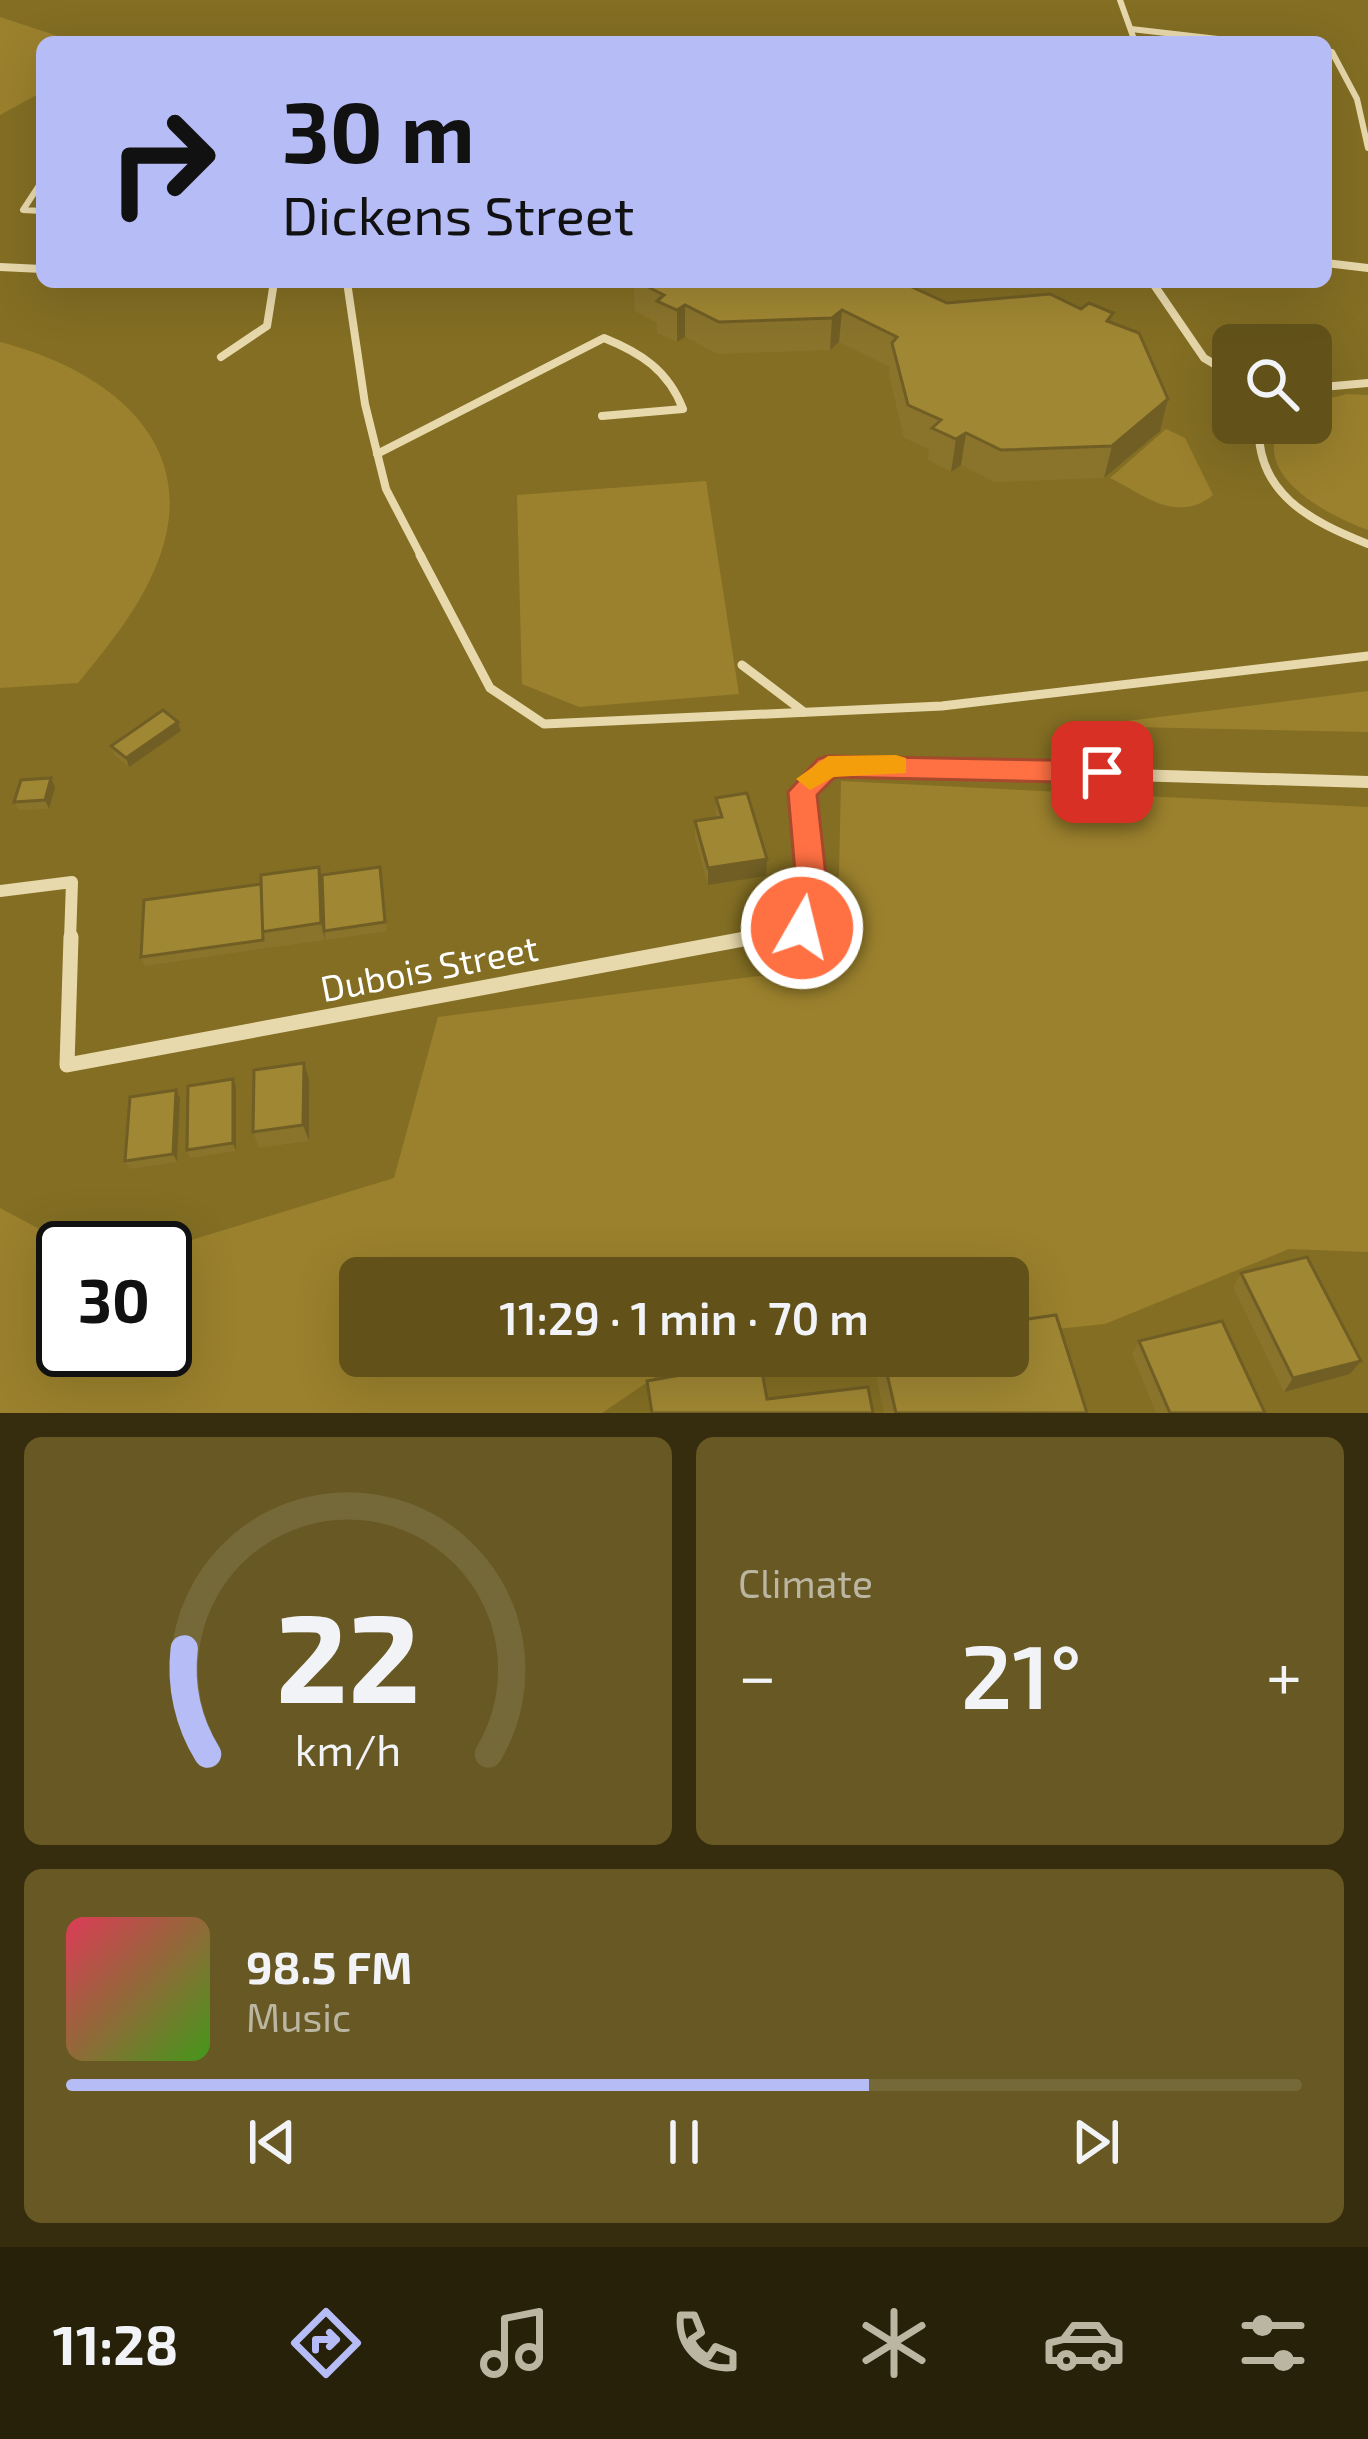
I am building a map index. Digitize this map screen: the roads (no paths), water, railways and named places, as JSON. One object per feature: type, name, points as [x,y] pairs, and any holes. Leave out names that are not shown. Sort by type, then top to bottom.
[{"type":"street","name":"Dubois Street","points":[[0,891],[72,882],[67,1065],[802,928],[809,922],[812,894],[802,792],[828,766],[1368,782]]},
{"type":"lane","points":[[1120,0],[1133,36]]},
{"type":"lane","points":[[1131,29],[1192,36]]},
{"type":"lane","points":[[1332,52],[1358,99],[1368,148]]},
{"type":"lane","points":[[36,191],[23,210],[36,211]]},
{"type":"lane","points":[[1332,264],[1368,268]]},
{"type":"lane","points":[[0,267],[36,268]]},
{"type":"lane","points":[[221,357],[267,326],[273,288]]},
{"type":"lane","points":[[348,288],[386,490],[490,688],[544,724],[942,706],[1368,656]]},
{"type":"lane","points":[[1156,288],[1212,363]]},
{"type":"lane","points":[[377,454],[604,338],[649,356],[676,385],[683,409],[602,416]]},
{"type":"lane","points":[[1332,386],[1368,383]]},
{"type":"lane","points":[[1255,444],[1264,477],[1291,506],[1330,530],[1368,544]]},
{"type":"lane","points":[[742,665],[804,712]]}]
